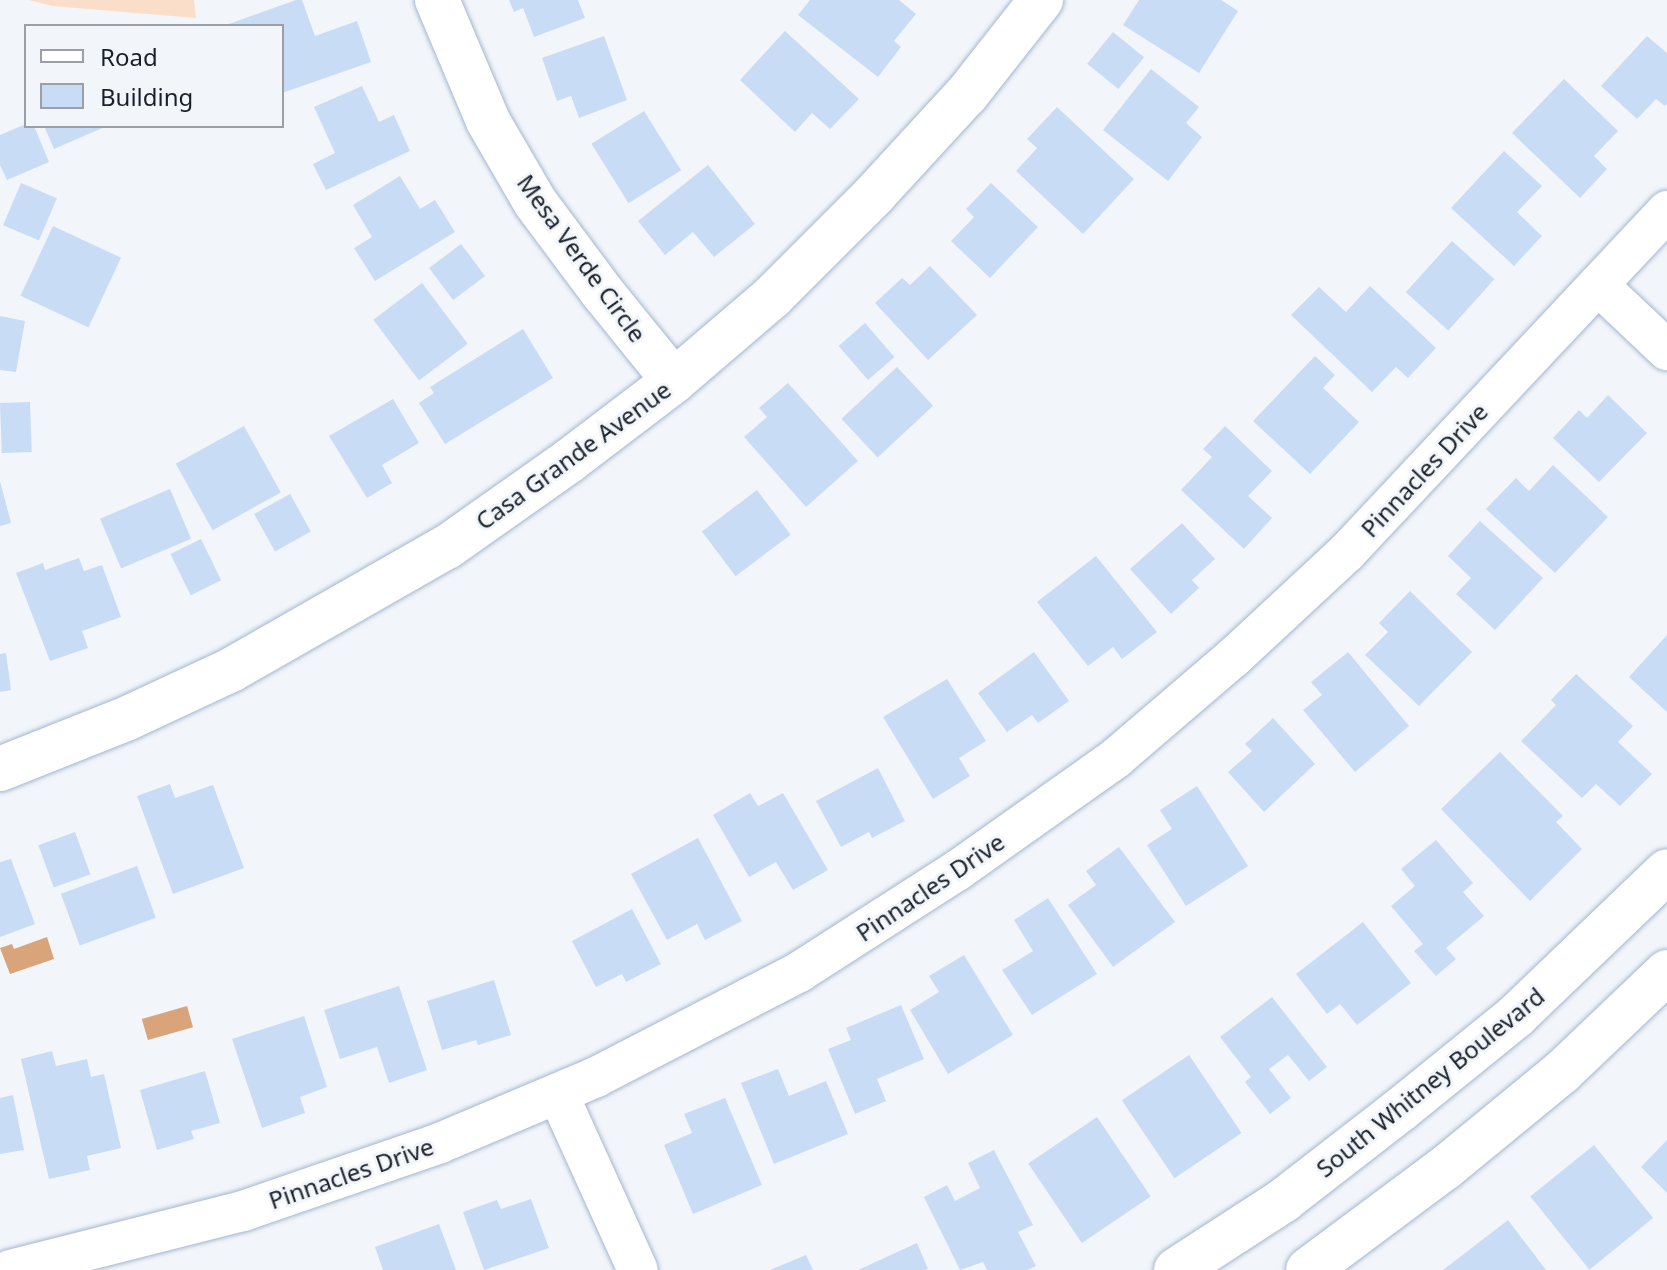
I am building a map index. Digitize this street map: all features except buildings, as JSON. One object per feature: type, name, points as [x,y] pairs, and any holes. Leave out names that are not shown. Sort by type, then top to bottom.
[{"type":"street","name":"Mesa Verde Circle","points":[[437,0],[488,121],[535,202],[674,381]]},
{"type":"street","name":"Casa Grande Avenue","points":[[0,769],[141,712],[231,670],[447,547],[569,461],[674,381],[773,296],[874,195],[967,94],[1041,0]]},
{"type":"street","name":"Pinnacles Drive","points":[[10,1270],[243,1211],[440,1143],[558,1094],[799,972],[958,870],[1116,758],[1234,657],[1347,552],[1667,211]]},
{"type":"street","points":[[1598,285],[1667,350]]},
{"type":"street","name":"South Whitney Boulevard","points":[[1176,1270],[1284,1200],[1412,1101],[1516,1016],[1667,871]]},
{"type":"street","points":[[1308,1270],[1445,1168],[1562,1072],[1667,972]]},
{"type":"street","points":[[558,1094],[638,1270]]},
{"type":"shaded area","points":[[29,0],[194,0],[196,18],[52,6]]},
{"type":"shaded area","points":[[47,937],[54,959],[10,974],[0,948],[12,944],[14,949]]},
{"type":"shaded area","points":[[187,1006],[193,1027],[148,1040],[142,1019]]}]
